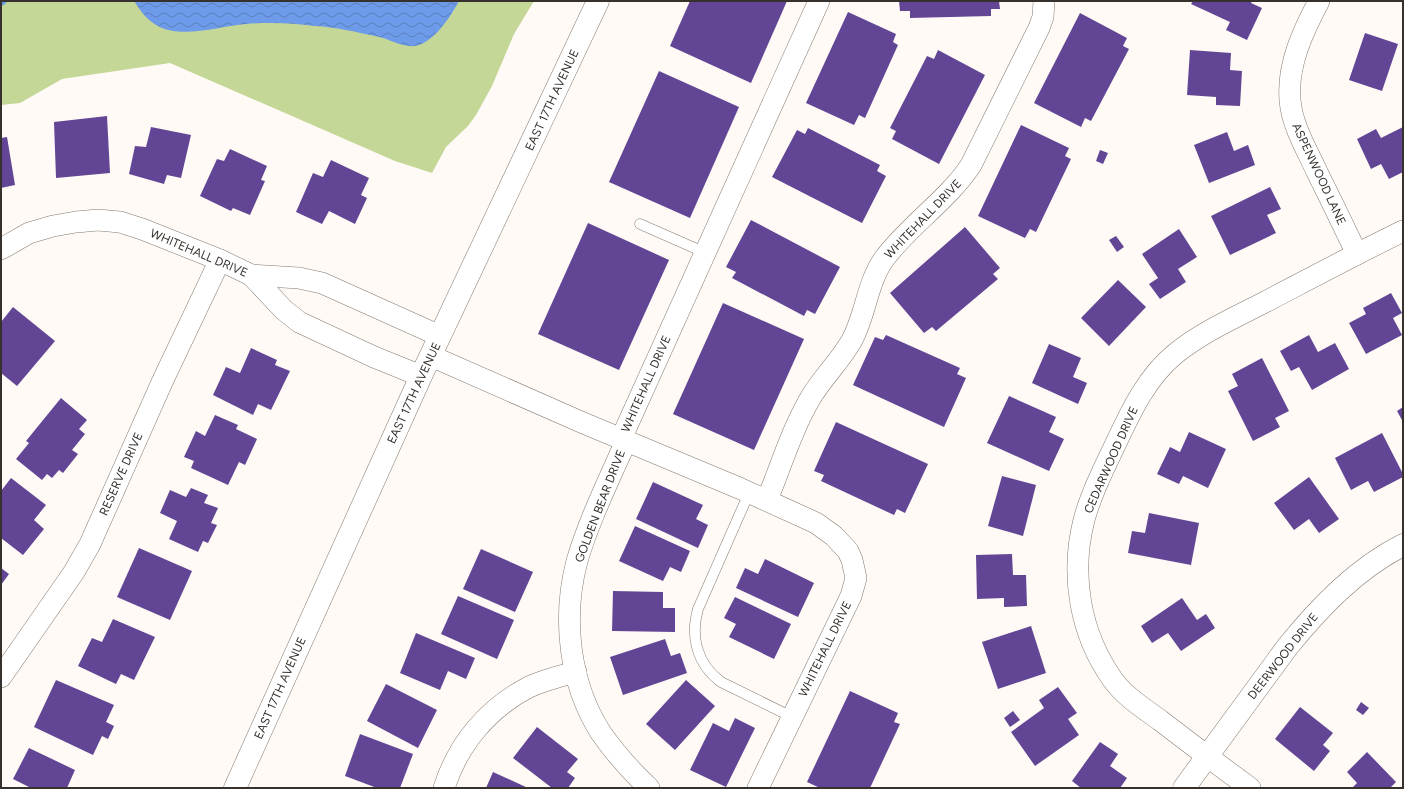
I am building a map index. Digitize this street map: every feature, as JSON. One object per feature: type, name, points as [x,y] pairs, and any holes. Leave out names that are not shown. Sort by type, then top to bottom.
[{"type":"main road","name":"EAST 17TH AVENUE","points":[[235,788],[421,376],[598,1]]},
{"type":"main road","name":"DEERWOOD DRIVE","points":[[1184,788],[1305,625],[1347,584],[1370,566],[1403,545]]},
{"type":"street","name":"WHITEHALL DRIVE","points":[[624,440],[819,1]]},
{"type":"street","name":"WHITEHALL DRIVE","points":[[758,496],[811,398],[849,344],[857,328],[873,279],[880,265],[892,249],[957,184],[971,165],[1039,28],[1043,16],[1044,1]]},
{"type":"street","name":"ASPENWOOD LANE","points":[[1319,1],[1306,25],[1294,60],[1290,85],[1290,100],[1297,129],[1357,254]]},
{"type":"street","name":"WHITEHALL DRIVE","points":[[1,249],[29,233],[53,226],[76,222],[98,220],[120,222],[142,228],[220,260],[251,275],[284,310],[299,322],[374,357],[421,376]]},
{"type":"street","name":"CEDARWOOD DRIVE","points":[[1250,788],[1132,699],[1114,681],[1101,661],[1091,640],[1083,617],[1078,585],[1078,550],[1084,519],[1101,475],[1130,413],[1143,391],[1165,364],[1188,344],[1208,332],[1403,231]]},
{"type":"street","name":"RESERVE DRIVE","points":[[1,677],[74,572],[90,544],[163,380],[220,260]]},
{"type":"street","points":[[251,275],[299,278],[322,283],[440,336]]},
{"type":"street","name":"WHITEHALL DRIVE","points":[[431,356],[581,422],[758,496],[816,523],[834,536],[848,551],[854,567],[856,578],[851,596],[758,788]]},
{"type":"street","name":"GOLDEN BEAR DRIVE","points":[[624,440],[583,541],[571,594],[569,622],[570,643],[576,672],[586,704],[602,733],[628,768],[649,788]]},
{"type":"street","points":[[444,788],[461,750],[471,735],[488,715],[509,699],[530,687],[576,672]]},
{"type":"lane","points":[[640,224],[706,253]]},
{"type":"lane","points":[[758,496],[698,609],[695,623],[695,641],[701,661],[720,682],[792,717]]},
{"type":"green space","points":[[1,1],[534,1],[514,34],[492,86],[476,115],[468,126],[446,147],[432,173],[395,161],[170,63],[62,79],[20,103],[1,105]]},
{"type":"water","points":[[134,1],[459,1],[447,20],[431,38],[419,45],[408,46],[380,37],[345,30],[289,24],[255,23],[200,31],[177,31],[166,29],[152,23]]},
{"type":"building","points":[[690,1],[787,1],[751,83],[670,46]]},
{"type":"building","points":[[899,1],[999,1],[1000,9],[991,9],[991,16],[910,18],[910,11],[900,11]]},
{"type":"building","points":[[1193,1],[1252,1],[1251,3],[1262,8],[1247,40],[1226,30],[1230,22],[1191,4]]},
{"type":"building","points":[[848,12],[896,34],[893,42],[898,45],[865,118],[859,115],[854,125],[806,103]]},
{"type":"building","points":[[1080,13],[1127,38],[1123,46],[1129,49],[1091,121],[1085,118],[1081,127],[1034,103]]},
{"type":"building","points":[[1365,33],[1398,44],[1382,91],[1349,80]]},
{"type":"building","points":[[938,50],[985,75],[939,164],[892,139],[896,131],[890,128],[927,56],[934,59]]},
{"type":"building","points":[[1190,50],[1231,53],[1230,70],[1242,71],[1240,106],[1216,105],[1216,97],[1187,95]]},
{"type":"building","points":[[659,71],[739,107],[690,218],[609,182]]},
{"type":"building","points":[[107,116],[110,173],[56,178],[54,122]]},
{"type":"building","points":[[1021,125],[1069,148],[1065,156],[1071,159],[1036,232],[1030,229],[1025,238],[978,216]]},
{"type":"building","points":[[151,127],[191,135],[181,178],[167,175],[164,184],[129,174],[135,146],[146,147]]},
{"type":"building","points":[[1403,127],[1403,172],[1389,179],[1381,164],[1371,169],[1357,139],[1376,129],[1381,138]]},
{"type":"building","points":[[808,128],[880,165],[877,171],[886,176],[862,223],[772,177],[797,130],[805,134]]},
{"type":"building","points":[[1227,132],[1234,151],[1248,145],[1255,165],[1209,183],[1194,145]]},
{"type":"building","points":[[7,137],[15,185],[1,188],[1,138]]},
{"type":"building","points":[[230,149],[267,166],[261,180],[265,181],[250,215],[233,208],[231,211],[200,196],[217,159],[224,161]]},
{"type":"building","points":[[1100,150],[1108,153],[1103,164],[1096,161]]},
{"type":"building","points":[[331,160],[369,178],[361,195],[367,198],[355,224],[329,211],[322,224],[296,212],[313,173],[323,177]]},
{"type":"building","points":[[1270,187],[1281,209],[1267,215],[1276,233],[1230,255],[1211,216]]},
{"type":"building","points":[[751,220],[840,267],[815,314],[807,310],[804,316],[732,278],[736,272],[726,267]]},
{"type":"building","points":[[588,223],[669,260],[619,370],[538,334]]},
{"type":"building","points":[[965,227],[1000,268],[993,274],[998,279],[936,331],[932,327],[924,333],[890,293]]},
{"type":"building","points":[[1179,229],[1197,257],[1178,269],[1186,282],[1160,299],[1149,284],[1158,278],[1142,254]]},
{"type":"building","points":[[1116,236],[1124,247],[1117,252],[1109,240]]},
{"type":"building","points":[[1118,280],[1146,307],[1109,346],[1081,318]]},
{"type":"building","points":[[1391,293],[1402,313],[1393,318],[1402,335],[1366,354],[1349,323],[1366,314],[1363,308]]},
{"type":"building","points":[[723,303],[804,339],[754,450],[673,414]]},
{"type":"building","points":[[13,307],[55,341],[17,386],[1,373],[1,322]]},
{"type":"building","points":[[886,335],[960,368],[957,374],[966,378],[944,427],[853,385],[875,337],[883,340]]},
{"type":"building","points":[[1309,335],[1318,352],[1335,343],[1349,369],[1312,390],[1299,367],[1291,371],[1280,351]]},
{"type":"building","points":[[1049,344],[1081,358],[1073,377],[1087,383],[1078,404],[1032,383]]},
{"type":"building","points":[[251,348],[277,360],[275,365],[290,371],[271,410],[258,404],[253,415],[213,395],[226,367],[240,373]]},
{"type":"building","points":[[1262,358],[1289,411],[1275,418],[1280,427],[1253,441],[1228,391],[1238,386],[1232,374]]},
{"type":"building","points":[[1009,396],[1056,417],[1049,432],[1064,439],[1049,471],[987,443]]},
{"type":"building","points":[[61,398],[87,420],[79,429],[85,434],[72,450],[78,454],[63,473],[59,470],[52,478],[47,474],[42,480],[16,459],[29,443],[26,441]]},
{"type":"building","points":[[1403,407],[1403,422],[1397,411]]},
{"type":"building","points":[[215,415],[238,425],[236,429],[257,439],[245,465],[239,462],[228,485],[191,468],[194,461],[184,457],[196,431],[205,436]]},
{"type":"building","points":[[836,422],[928,464],[905,513],[897,509],[894,515],[821,481],[824,475],[814,471]]},
{"type":"building","points":[[1189,432],[1226,449],[1208,488],[1183,476],[1179,484],[1157,474],[1170,447],[1180,452]]},
{"type":"building","points":[[1382,433],[1403,474],[1403,477],[1374,492],[1368,481],[1351,490],[1335,458]]},
{"type":"building","points":[[1002,476],[1036,485],[1023,536],[988,526]]},
{"type":"building","points":[[1309,477],[1339,519],[1319,533],[1309,519],[1294,530],[1274,503]]},
{"type":"building","points":[[11,478],[46,505],[34,520],[44,529],[23,555],[1,538],[1,491]]},
{"type":"building","points":[[653,482],[703,505],[696,519],[708,525],[698,548],[636,519]]},
{"type":"building","points":[[191,488],[208,495],[204,503],[218,508],[211,523],[217,525],[208,543],[203,541],[198,552],[169,539],[177,521],[160,513],[170,490],[186,497]]},
{"type":"building","points":[[1149,513],[1199,523],[1191,565],[1128,553],[1132,531],[1145,533]]},
{"type":"building","points":[[635,526],[690,551],[681,572],[670,567],[663,581],[619,561]]},
{"type":"building","points":[[139,548],[192,571],[170,620],[117,597]]},
{"type":"building","points":[[481,549],[533,572],[515,612],[463,589]]},
{"type":"building","points":[[1012,554],[1013,575],[1026,575],[1027,606],[1004,607],[1004,598],[977,599],[976,555]]},
{"type":"building","points":[[765,559],[814,583],[798,617],[736,588],[745,568],[758,574]]},
{"type":"building","points":[[1,568],[9,574],[1,585]]},
{"type":"building","points":[[613,591],[663,592],[663,608],[675,608],[675,632],[612,631]]},
{"type":"building","points":[[458,596],[514,620],[497,659],[441,634]]},
{"type":"building","points":[[735,597],[791,624],[774,659],[729,637],[736,624],[724,618]]},
{"type":"building","points":[[1182,598],[1197,620],[1206,614],[1215,628],[1181,651],[1168,633],[1152,643],[1141,626]]},
{"type":"building","points":[[113,619],[155,637],[134,680],[121,674],[116,684],[78,666],[92,638],[102,642]]},
{"type":"building","points":[[1031,626],[1046,673],[998,689],[982,642]]},
{"type":"building","points":[[416,633],[475,658],[466,679],[448,671],[440,690],[400,673]]},
{"type":"building","points":[[665,639],[671,656],[680,653],[687,673],[623,695],[610,657]]},
{"type":"building","points":[[56,680],[114,705],[106,722],[114,726],[108,739],[102,736],[93,755],[34,727]]},
{"type":"building","points":[[686,680],[715,706],[675,750],[646,724]]},
{"type":"building","points":[[386,684],[437,710],[418,748],[367,721]]},
{"type":"building","points":[[1058,687],[1077,713],[1068,719],[1079,735],[1035,766],[1011,732],[1044,708],[1039,700]]},
{"type":"building","points":[[850,691],[898,713],[894,722],[900,724],[870,788],[820,788],[807,782]]},
{"type":"building","points":[[1361,702],[1369,708],[1363,715],[1356,710]]},
{"type":"building","points":[[1300,707],[1333,733],[1323,745],[1330,751],[1314,771],[1275,739]]},
{"type":"building","points":[[1013,711],[1020,720],[1010,727],[1004,718]]},
{"type":"building","points":[[735,718],[755,728],[726,787],[690,770],[713,723],[729,731]]},
{"type":"building","points":[[537,727],[578,759],[567,772],[575,778],[568,788],[552,788],[513,758]]},
{"type":"building","points":[[360,734],[413,754],[400,788],[377,788],[345,776]]},
{"type":"building","points":[[1100,742],[1118,754],[1110,766],[1127,778],[1120,788],[1081,788],[1072,781]]},
{"type":"building","points":[[29,748],[75,770],[67,788],[31,788],[13,779]]},
{"type":"building","points":[[1367,752],[1396,782],[1390,788],[1352,788],[1357,783],[1347,772]]},
{"type":"building","points":[[493,772],[528,788],[486,788]]}]
